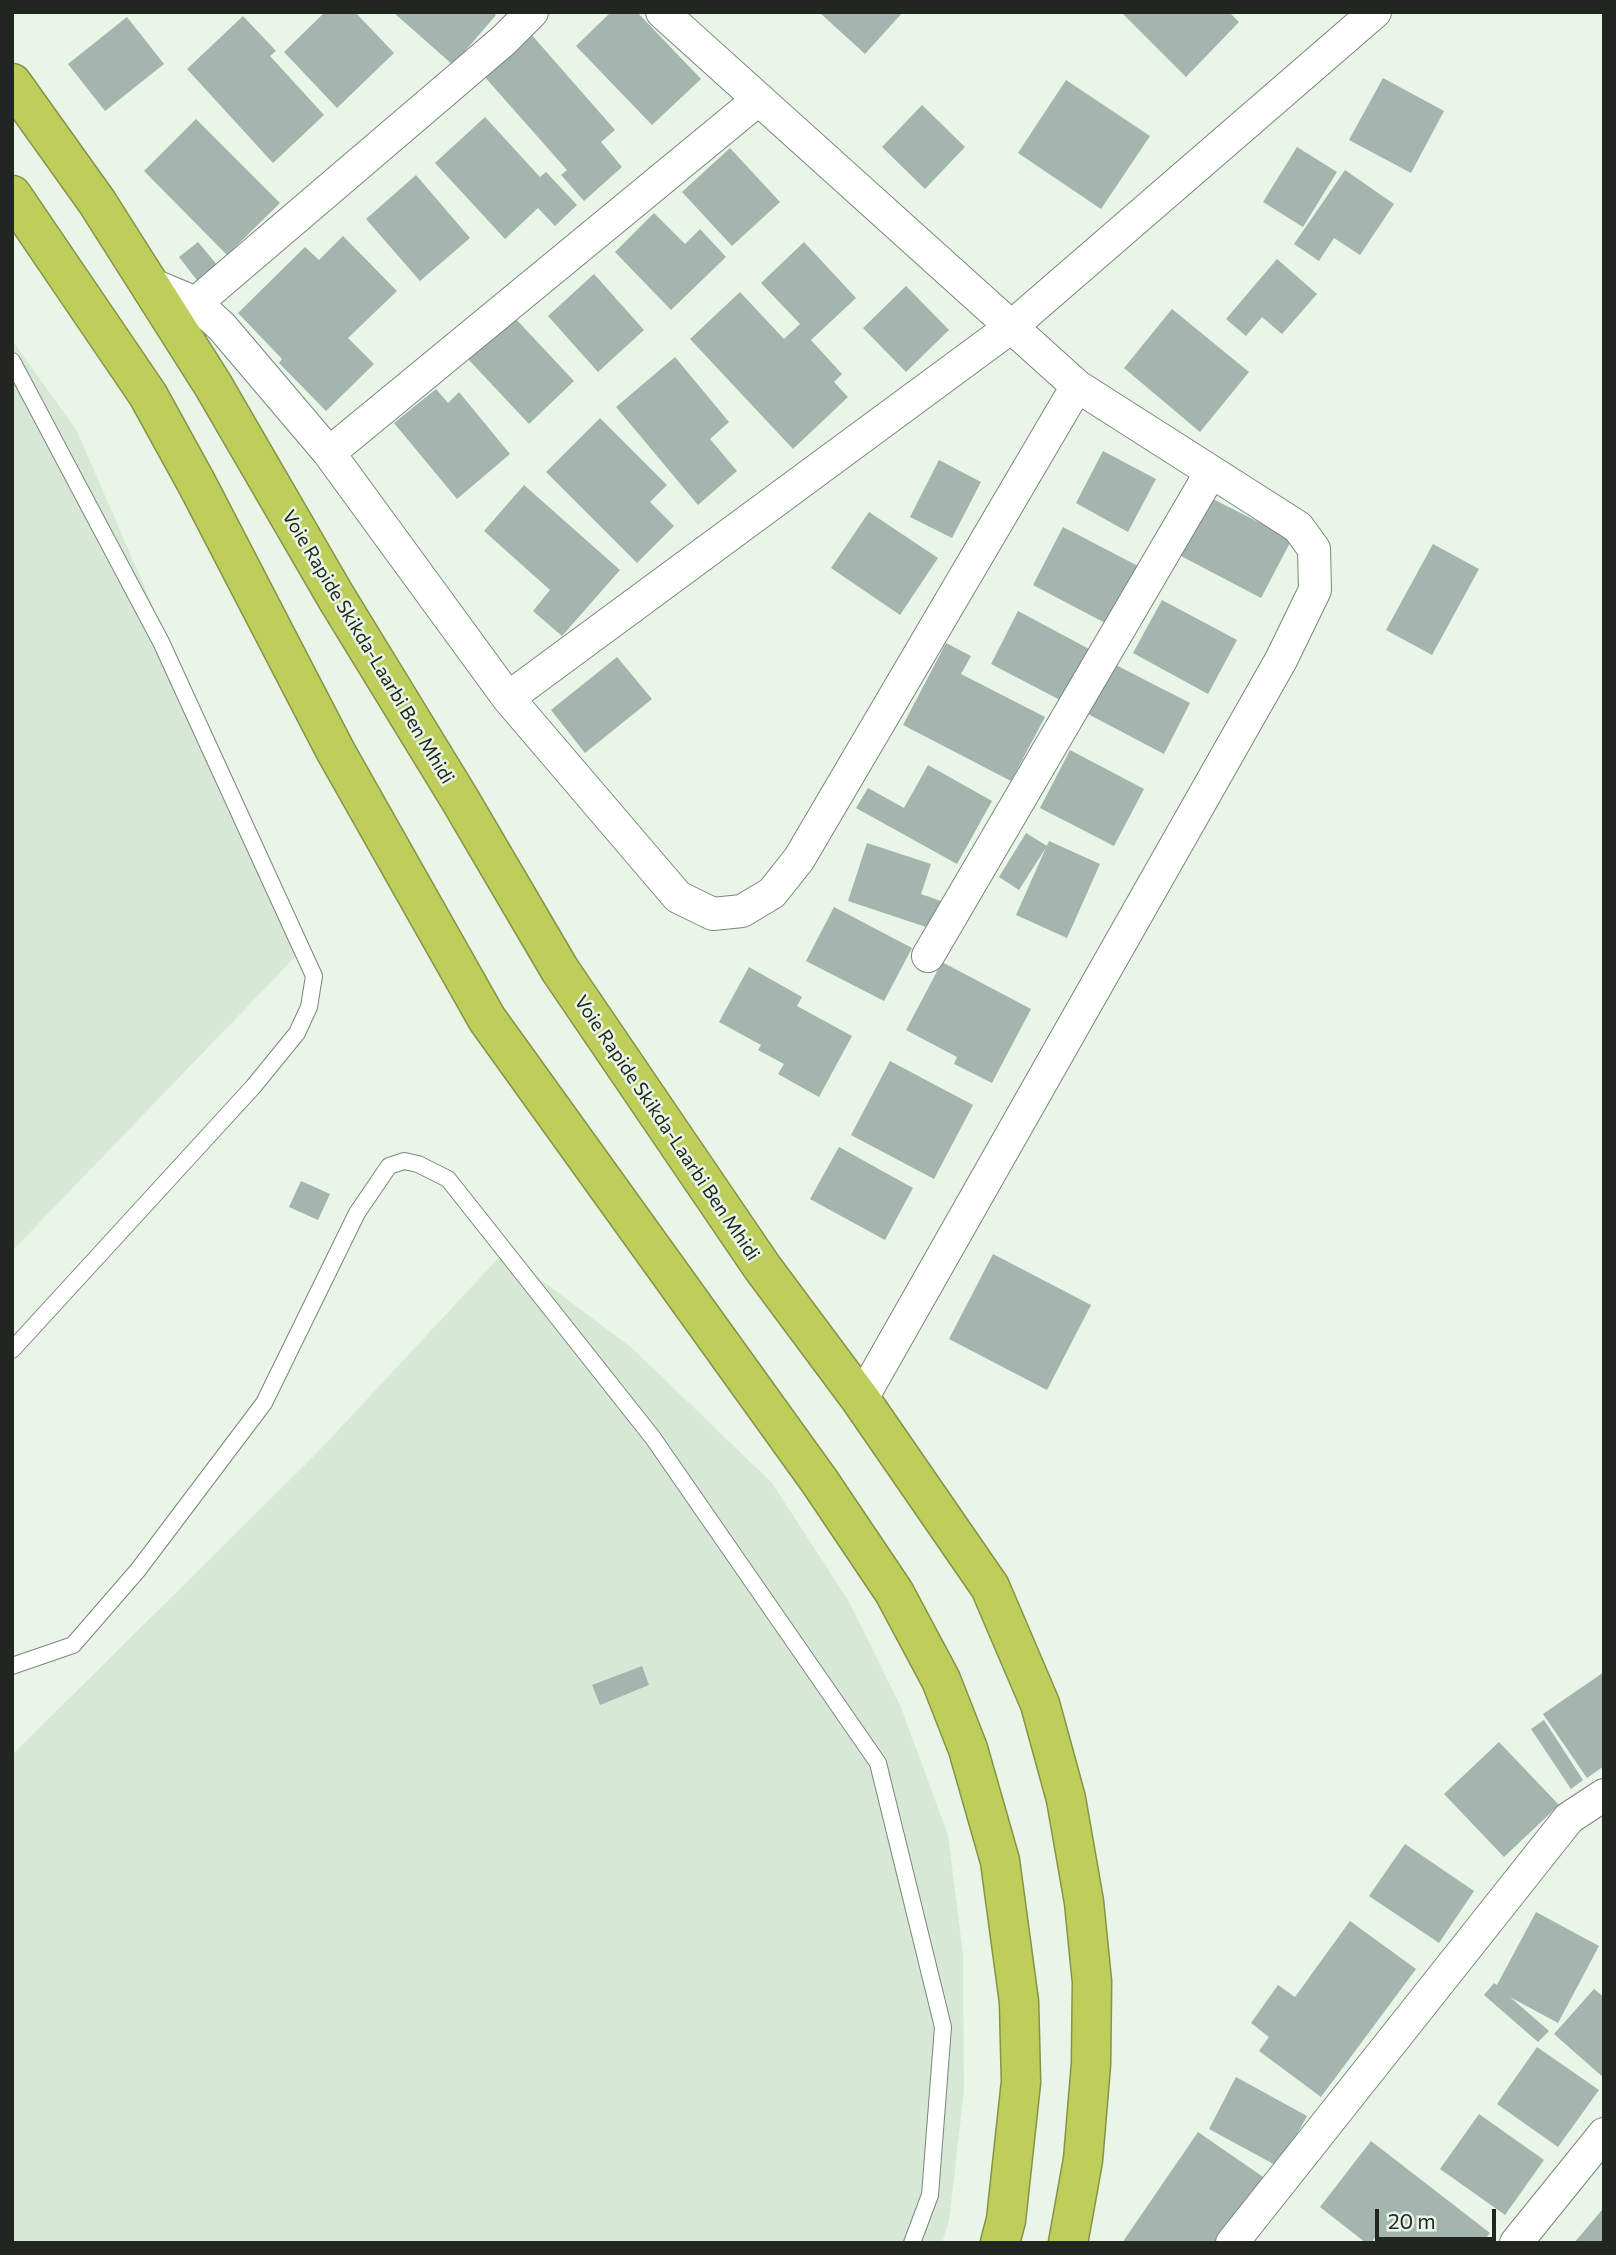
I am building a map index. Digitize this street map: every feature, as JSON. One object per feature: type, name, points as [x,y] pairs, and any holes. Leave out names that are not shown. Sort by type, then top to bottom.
[{"type":"highway","name":"Voie Rapide Skikda-Laarbi Ben Mhidi","points":[[12,83],[97,202],[213,385],[336,597],[460,798],[560,970],[762,1267],[861,1401],[990,1587],[1040,1704],[1066,1800],[1084,1902],[1092,1982],[1091,2064],[1083,2160],[1068,2243]]},
{"type":"highway","points":[[12,195],[148,395],[336,752],[488,1019],[820,1482],[894,1592],[941,1680],[968,1749],[1000,1861],[1019,2003],[1020,2095],[1006,2220],[1000,2243]]},
{"type":"street","points":[[196,303],[504,40],[533,12]]},
{"type":"street","points":[[662,12],[1077,386],[1298,527],[1314,549],[1315,590],[1281,660],[861,1401]]},
{"type":"street","points":[[508,698],[1011,327],[1375,12]]},
{"type":"street","points":[[329,453],[759,99]]},
{"type":"street","points":[[148,283],[196,303],[222,327],[329,453],[508,698],[678,897],[713,914],[742,911],[772,893],[799,859],[1077,386]]},
{"type":"street","points":[[928,956],[1211,472]]},
{"type":"street","points":[[1232,2243],[1569,1818],[1604,1795]]},
{"type":"street","points":[[1516,2243],[1604,2134]]},
{"type":"lane","points":[[12,361],[161,642],[313,976],[309,1007],[297,1033],[261,1078],[12,1350]]},
{"type":"lane","points":[[12,1666],[74,1645],[138,1570],[264,1403],[357,1213],[389,1166],[404,1161],[418,1164],[448,1179],[653,1438],[878,1763],[943,2027],[930,2194],[912,2243]]},
{"type":"shaded area","points":[[12,340],[77,431],[297,955],[12,1251]]},
{"type":"shaded area","points":[[504,1252],[632,1348],[772,1483],[848,1600],[900,1705],[948,1835],[963,1954],[964,2091],[949,2220],[942,2243],[12,2243],[12,1755],[317,1453]]},
{"type":"building","points":[[325,12],[355,12],[394,53],[337,108],[284,52]]},
{"type":"building","points":[[393,12],[492,12],[496,15],[453,65]]},
{"type":"building","points":[[611,12],[637,12],[701,79],[652,125],[576,46]]},
{"type":"building","points":[[819,12],[903,12],[865,54]]},
{"type":"building","points":[[1121,12],[1229,12],[1239,22],[1186,77]]},
{"type":"building","points":[[243,16],[276,51],[270,56],[324,115],[273,163],[187,69]]},
{"type":"building","points":[[127,17],[164,64],[105,111],[68,64]]},
{"type":"building","points":[[530,33],[615,130],[601,142],[622,167],[584,201],[561,175],[567,170],[483,75]]},
{"type":"building","points":[[1383,78],[1444,111],[1411,173],[1349,140]]},
{"type":"building","points":[[1066,80],[1150,136],[1101,209],[1018,153]]},
{"type":"building","points":[[922,105],[965,147],[925,189],[882,147]]},
{"type":"building","points":[[485,117],[540,177],[546,172],[577,205],[555,226],[538,208],[505,239],[435,163]]},
{"type":"building","points":[[196,119],[280,203],[227,255],[144,171]]},
{"type":"building","points":[[1297,147],[1337,172],[1303,227],[1263,202]]},
{"type":"building","points":[[730,148],[780,202],[732,246],[682,192]]},
{"type":"building","points":[[1345,170],[1394,204],[1360,255],[1334,238],[1319,261],[1294,244]]},
{"type":"building","points":[[416,175],[470,238],[420,281],[366,219]]},
{"type":"building","points":[[654,213],[685,244],[700,229],[726,257],[671,310],[615,252]]},
{"type":"building","points":[[343,236],[397,291],[348,338],[374,364],[326,411],[279,363],[282,359],[238,313],[305,247],[319,260]]},
{"type":"building","points":[[198,242],[223,272],[203,288],[179,257]]},
{"type":"building","points":[[804,242],[856,298],[811,340],[842,374],[834,382],[848,397],[793,449],[690,339],[740,292],[784,339],[800,324],[761,283]]},
{"type":"building","points":[[1277,259],[1317,294],[1282,334],[1262,317],[1246,336],[1226,319]]},
{"type":"building","points":[[594,274],[644,330],[598,372],[548,316]]},
{"type":"building","points":[[906,286],[949,330],[906,372],[863,328]]},
{"type":"building","points":[[1172,309],[1249,372],[1200,432],[1124,368]]},
{"type":"building","points":[[513,316],[574,381],[529,424],[468,359]]},
{"type":"building","points":[[675,357],[729,422],[710,439],[737,471],[698,505],[616,407]]},
{"type":"building","points":[[436,389],[448,403],[459,392],[510,454],[457,499],[394,423]]},
{"type":"building","points":[[600,418],[667,485],[650,502],[674,526],[637,563],[546,472]]},
{"type":"building","points":[[1103,451],[1156,479],[1128,532],[1076,503]]},
{"type":"building","points":[[939,460],[981,482],[952,538],[910,517]]},
{"type":"building","points":[[524,485],[620,570],[562,636],[533,611],[550,590],[484,531]]},
{"type":"building","points":[[1211,498],[1292,539],[1261,598],[1181,556]]},
{"type":"building","points":[[869,512],[938,558],[900,615],[831,568]]},
{"type":"building","points":[[1063,527],[1138,566],[1107,624],[1033,585]]},
{"type":"building","points":[[1433,544],[1479,569],[1432,655],[1386,630]]},
{"type":"building","points":[[1162,600],[1237,640],[1208,694],[1133,653]]},
{"type":"building","points":[[1018,611],[1089,649],[1062,701],[991,664]]},
{"type":"building","points":[[946,643],[971,656],[961,674],[1045,717],[1011,781],[903,725]]},
{"type":"building","points":[[617,657],[652,699],[585,753],[551,710]]},
{"type":"building","points":[[1112,663],[1190,703],[1164,754],[1086,713]]},
{"type":"building","points":[[1070,750],[1144,789],[1114,846],[1040,808]]},
{"type":"building","points":[[928,765],[992,801],[957,864],[856,808],[868,788],[904,808]]},
{"type":"building","points":[[1026,833],[1047,846],[1019,890],[999,877]]},
{"type":"building","points":[[1049,841],[1100,864],[1067,938],[1016,915]]},
{"type":"building","points":[[867,843],[931,864],[921,894],[941,901],[932,929],[848,901]]},
{"type":"building","points":[[834,907],[912,948],[884,1001],[806,961]]},
{"type":"building","points":[[942,962],[1031,1009],[992,1083],[954,1064],[957,1057],[906,1030]]},
{"type":"building","points":[[749,967],[802,997],[797,1006],[852,1036],[819,1097],[778,1074],[784,1064],[758,1050],[761,1045],[719,1022]]},
{"type":"building","points":[[890,1061],[973,1105],[934,1179],[851,1135]]},
{"type":"building","points":[[839,1147],[913,1188],[885,1240],[810,1199]]},
{"type":"building","points":[[301,1181],[330,1194],[318,1220],[289,1207]]},
{"type":"building","points":[[993,1254],[1091,1305],[1047,1390],[949,1339]]},
{"type":"building","points":[[642,1666],[649,1685],[600,1705],[592,1685]]},
{"type":"building","points":[[1604,1672],[1604,1766],[1587,1778],[1543,1714]]},
{"type":"building","points":[[1544,1720],[1583,1780],[1571,1789],[1531,1729]]},
{"type":"building","points":[[1499,1742],[1559,1805],[1504,1857],[1444,1794]]},
{"type":"building","points":[[1405,1844],[1474,1891],[1439,1943],[1369,1896]]},
{"type":"building","points":[[1536,1912],[1599,1946],[1558,2023],[1510,1997],[1549,2031],[1538,2042],[1484,1995],[1494,1983],[1497,1985]]},
{"type":"building","points":[[1350,1921],[1416,1969],[1321,2097],[1259,2051],[1269,2037],[1251,2023],[1278,1985],[1295,1997]]},
{"type":"building","points":[[1594,1989],[1604,1997],[1604,2078],[1554,2034]]},
{"type":"building","points":[[1537,2047],[1599,2090],[1558,2147],[1497,2104]]},
{"type":"building","points":[[1236,2077],[1307,2116],[1279,2167],[1209,2129]]},
{"type":"building","points":[[1479,2114],[1544,2160],[1505,2215],[1440,2169]]},
{"type":"building","points":[[1198,2132],[1269,2181],[1227,2243],[1122,2243]]},
{"type":"building","points":[[1371,2141],[1490,2233],[1482,2243],[1386,2243],[1377,2235],[1371,2243],[1366,2243],[1320,2207]]},
{"type":"building","points":[[1602,2210],[1604,2243],[1574,2243]]}]
